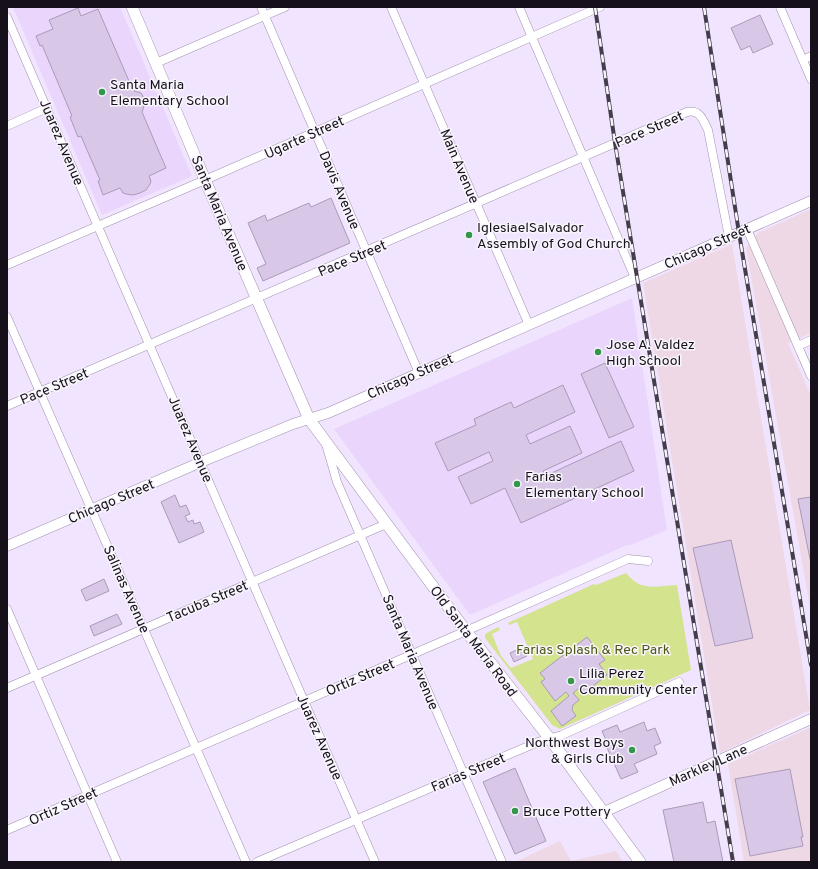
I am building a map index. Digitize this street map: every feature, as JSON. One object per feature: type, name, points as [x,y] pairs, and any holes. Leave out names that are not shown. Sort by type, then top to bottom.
[{"type":"main road","name":"Santa Maria Avenue","points":[[132,7],[205,180],[309,419]]},
{"type":"main road","name":"Old Santa Maria Road","points":[[309,419],[466,631],[550,739],[640,862]]},
{"type":"street","name":"Davis Avenue","points":[[261,7],[418,373]]},
{"type":"street","points":[[156,63],[285,7]]},
{"type":"street","name":"Main Avenue","points":[[391,7],[529,325]]},
{"type":"street","points":[[519,7],[635,278]]},
{"type":"street","name":"Ugarte Street","points":[[7,266],[532,37],[589,9],[600,7]]},
{"type":"street","points":[[780,7],[811,79]]},
{"type":"street","name":"Juarez Avenue","points":[[7,17],[375,862]]},
{"type":"street","points":[[803,60],[811,56]]},
{"type":"street","points":[[7,126],[47,108]]},
{"type":"street","name":"Pace Street","points":[[7,406],[687,112],[696,112],[702,118],[708,130],[729,237]]},
{"type":"street","name":"Chicago Street","points":[[7,546],[201,462],[328,412],[811,201]]},
{"type":"street","points":[[747,229],[811,376]]},
{"type":"street","name":"Salinas Avenue","points":[[7,317],[246,862]]},
{"type":"street","points":[[798,346],[811,340]]},
{"type":"street","name":"Santa Maria Avenue","points":[[324,440],[337,482],[502,862]]},
{"type":"street","name":"Tacuba Street","points":[[7,688],[386,524]]},
{"type":"street","name":"Ortiz Street","points":[[7,830],[628,560],[648,561]]},
{"type":"street","points":[[7,609],[117,862]]},
{"type":"street","name":"Farias Street","points":[[257,862],[538,742],[562,735],[679,682]]},
{"type":"street","name":"Markley Lane","points":[[604,812],[811,719]]},
{"type":"shaded area","name":"Santa Maria Elementary School","points":[[13,7],[120,7],[192,176],[102,215]]},
{"type":"shaded area","points":[[811,209],[811,333],[788,343],[811,396],[811,612],[746,248],[758,233]]},
{"type":"shaded area","points":[[732,244],[810,710],[720,753],[643,283]]},
{"type":"shaded area","name":"Farias Elementary School","points":[[632,298],[667,530],[628,546],[627,545],[470,615],[334,429]]},
{"type":"shaded area","points":[[811,727],[811,862],[744,862],[728,764]]},
{"type":"shaded area","points":[[560,841],[571,861],[616,851],[623,862],[515,862]]},
{"type":"green space","name":"Farias Splash & Rec Park","points":[[626,573],[637,583],[643,585],[655,587],[677,585],[691,670],[560,729],[552,725],[485,638],[485,634],[498,627],[500,630],[492,634],[501,656],[511,668],[533,659],[517,622],[509,625],[508,623],[594,584],[596,585]]},
{"type":"building","name":"Santa Maria Elementary School","points":[[78,8],[81,16],[98,9],[132,88],[134,91],[141,93],[144,98],[145,103],[142,112],[166,168],[149,176],[151,181],[150,184],[146,190],[140,193],[133,195],[126,194],[123,193],[120,188],[103,195],[98,181],[100,180],[81,136],[78,137],[70,117],[72,116],[42,45],[40,46],[36,36],[53,29],[49,20]]},
{"type":"building","points":[[760,15],[773,44],[753,53],[750,46],[741,50],[731,28]]},
{"type":"building","points":[[331,198],[350,243],[263,281],[257,268],[266,264],[248,223],[265,215],[267,221],[309,203],[311,207]]},
{"type":"building","points":[[605,363],[634,427],[609,438],[581,374]]},
{"type":"building","points":[[563,385],[575,412],[526,435],[530,444],[570,426],[582,453],[543,471],[545,476],[621,441],[634,471],[521,523],[505,488],[471,504],[458,477],[493,461],[489,452],[448,471],[435,443],[476,425],[474,419],[511,402],[514,408]]},
{"type":"building","points":[[175,495],[180,507],[186,505],[190,514],[185,516],[188,522],[193,520],[194,524],[200,522],[204,532],[179,543],[161,502]]},
{"type":"building","points":[[811,497],[811,564],[798,499]]},
{"type":"building","points":[[731,540],[753,638],[715,646],[693,548]]},
{"type":"building","points":[[104,579],[109,591],[86,601],[81,590]]},
{"type":"building","points":[[117,614],[122,624],[94,636],[90,626]]},
{"type":"building","name":"Lilia Perez Community Center","points":[[587,637],[605,660],[599,664],[607,675],[583,694],[579,688],[573,693],[579,700],[573,705],[572,710],[576,716],[562,726],[551,711],[569,696],[566,692],[555,701],[541,682],[545,679],[540,673]]},
{"type":"building","points":[[523,647],[527,656],[514,662],[510,653]]},
{"type":"building","name":"Northwest Boys & Girls Club","points":[[644,722],[647,731],[655,728],[661,743],[654,746],[657,754],[634,764],[638,772],[621,779],[604,741],[606,740],[602,731],[617,725],[620,732]]},
{"type":"building","name":"Bruce Pottery","points":[[515,768],[546,841],[515,854],[483,782]]},
{"type":"building","points":[[790,769],[803,837],[801,837],[803,846],[750,856],[735,779]]},
{"type":"building","points":[[703,802],[707,823],[715,821],[723,862],[674,862],[663,810]]},
{"type":"railway","points":[[595,7],[615,143],[733,862]]},
{"type":"railway","points":[[704,7],[739,233],[811,665]]},
{"type":"place","name":"Santa Maria Elementary School","points":[[102,92]]},
{"type":"place","name":"IglesiaelSalvador Assembly of God Church","points":[[469,235]]},
{"type":"place","name":"Jose A. Valdez High School","points":[[598,352]]},
{"type":"place","name":"Farias Elementary School","points":[[517,484]]},
{"type":"place","name":"Lilia Perez Community Center","points":[[571,681]]},
{"type":"place","name":"Northwest Boys & Girls Club","points":[[632,750]]},
{"type":"place","name":"Bruce Pottery","points":[[515,811]]}]
